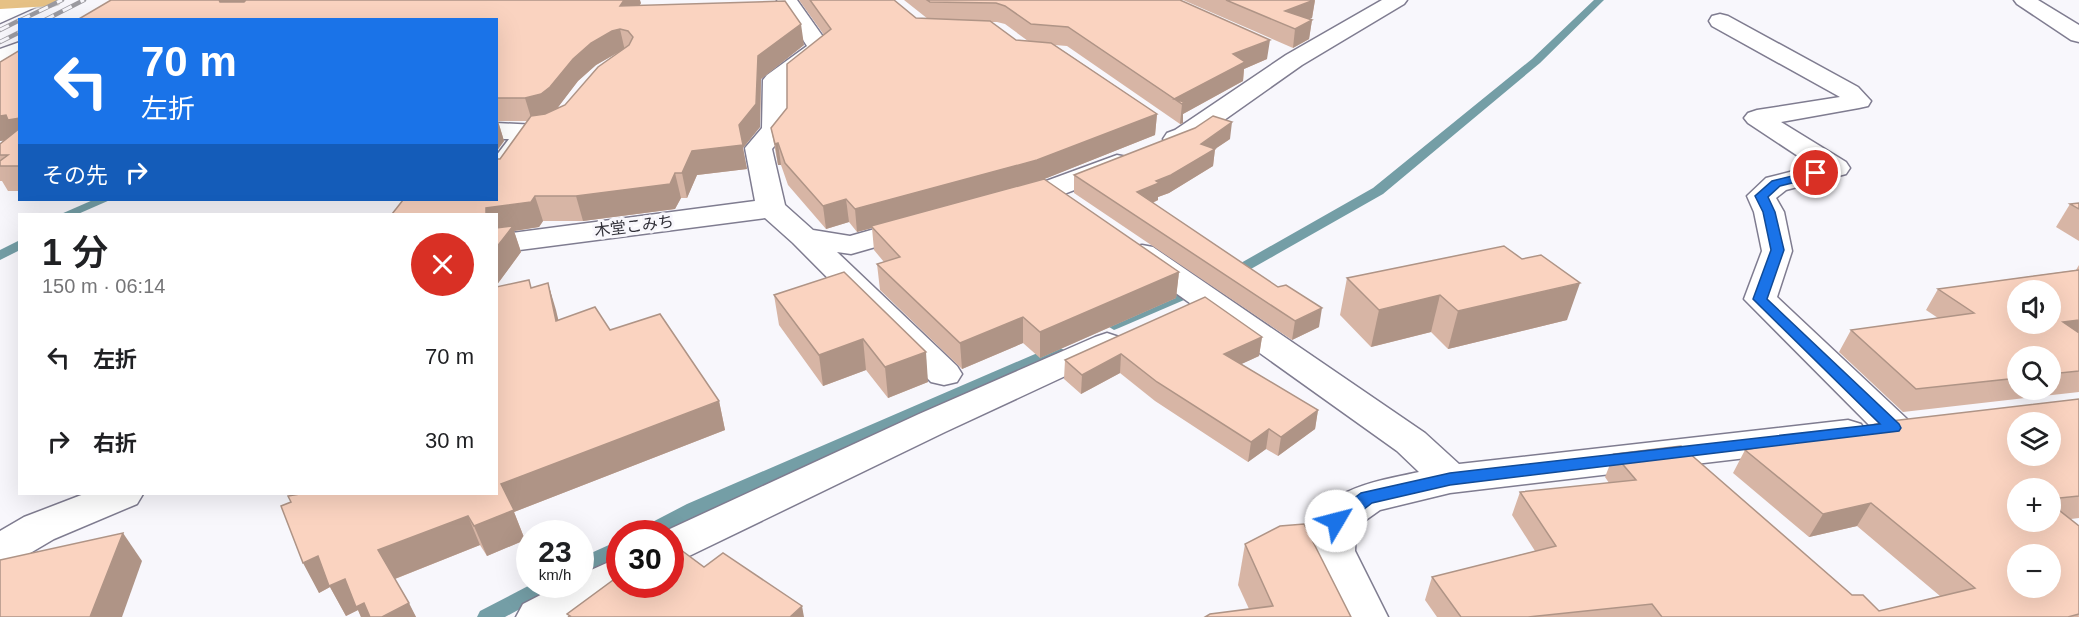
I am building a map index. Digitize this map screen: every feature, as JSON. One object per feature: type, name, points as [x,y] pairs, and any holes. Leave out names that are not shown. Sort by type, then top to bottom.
[{"type":"main road","points":[[0,3],[40,0]]},
{"type":"street","points":[[0,17],[40,0]]},
{"type":"street","points":[[787,0],[790,9],[820,48],[775,80],[775,129],[758,148],[771,208],[804,237],[944,374]]},
{"type":"street","points":[[982,208],[1048,189],[1158,141],[1284,56],[1397,0]]},
{"type":"street","points":[[2024,0],[2079,35]]},
{"type":"street","points":[[1365,617],[1334,551],[1336,521],[1367,498],[1450,479],[1911,426],[1760,299],[1778,250],[1769,212],[1761,196],[1776,184],[1836,168],[1757,118],[1859,101],[1849,92],[1720,21]]},
{"type":"street","points":[[0,58],[18,50]]},
{"type":"street","points":[[498,131],[537,130],[498,174]]},
{"type":"street","points":[[1048,189],[1076,209]]},
{"type":"street","name":"木堂こみち","points":[[498,244],[771,208]]},
{"type":"street","points":[[804,237],[851,244],[939,220]]},
{"type":"street","points":[[1122,241],[1182,305],[1411,442],[1450,479]]},
{"type":"street","points":[[684,540],[1182,305]]},
{"type":"street","points":[[1680,452],[1716,484]]},
{"type":"street","points":[[0,551],[39,528],[121,495]]},
{"type":"street","points":[[539,617],[606,581]]},
{"type":"building","points":[[111,0],[244,2],[246,0],[624,0],[620,6],[785,1],[801,24],[758,56],[756,104],[739,125],[743,145],[692,151],[682,173],[675,173],[670,184],[576,196],[535,196],[531,202],[486,208],[486,213],[393,213],[402,201],[498,201],[498,159],[531,116],[545,114],[565,105],[598,67],[629,45],[633,37],[628,31],[620,29],[612,31],[591,43],[541,94],[525,98],[498,98],[498,18],[80,18]]},
{"type":"building","points":[[810,0],[894,0],[916,18],[990,21],[1016,40],[1051,43],[1157,114],[1037,160],[855,209],[846,199],[823,206],[785,163],[778,143],[775,144],[771,128],[787,108],[787,64],[831,29]]},
{"type":"building","points":[[927,0],[1180,0],[1270,40],[1233,54],[1245,62],[1174,99],[1068,27],[1031,24],[1005,6],[996,3],[930,2]]},
{"type":"building","points":[[1226,0],[1314,0],[1285,11],[1312,20],[1295,29]]},
{"type":"building","points":[[18,51],[18,118],[8,120],[6,115],[0,116],[0,62]]},
{"type":"building","points":[[1213,116],[1232,122],[1201,144],[1215,149],[1171,175],[1156,181],[1159,183],[1137,192],[1278,287],[1286,285],[1322,308],[1295,321],[1074,175],[1195,128]]},
{"type":"building","points":[[18,130],[18,166],[0,166],[0,161],[8,155],[0,155],[0,144]]},
{"type":"building","points":[[1044,179],[1179,272],[1040,332],[1023,317],[960,343],[877,264],[900,257],[871,226]]},
{"type":"building","points":[[2079,203],[2079,209],[2070,204]]},
{"type":"building","points":[[513,226],[498,245],[498,228]]},
{"type":"building","points":[[1504,246],[1522,259],[1541,255],[1580,283],[1458,311],[1440,295],[1379,310],[1347,278]]},
{"type":"building","points":[[2079,270],[2079,320],[2063,322],[2079,333],[2079,371],[2061,373],[2061,346],[2007,346],[2007,379],[1916,389],[1851,330],[1974,313],[1938,289]]},
{"type":"building","points":[[844,272],[926,352],[885,367],[863,339],[819,355],[774,295]]},
{"type":"building","points":[[529,280],[531,288],[548,283],[556,321],[595,307],[610,330],[660,314],[719,401],[501,484],[514,510],[474,526],[468,516],[378,550],[409,603],[382,617],[370,617],[364,603],[356,607],[345,579],[329,586],[318,556],[303,563],[281,506],[291,502],[288,496],[294,495],[498,495],[498,287]]},
{"type":"building","points":[[1205,297],[1262,337],[1224,354],[1318,410],[1281,437],[1269,429],[1251,442],[1157,382],[1121,354],[1082,375],[1065,360]]},
{"type":"building","points":[[2079,399],[2079,496],[2061,498],[2061,478],[2007,478],[2007,532],[2061,532],[2061,512],[2079,526],[2079,614],[2068,617],[1662,617],[1652,604],[1528,617],[1461,617],[1432,577],[1556,546],[1520,492],[1636,480],[1614,454],[1681,446],[1852,595],[1863,595],[1879,611],[1975,588],[1871,503],[1823,514],[1745,450],[1891,421]]},
{"type":"building","points":[[1304,524],[1351,617],[1205,617],[1210,614],[1273,606],[1245,544],[1280,526]]},
{"type":"building","points":[[123,533],[90,617],[0,617],[0,560]]},
{"type":"building","points":[[684,552],[704,567],[723,553],[802,606],[790,617],[568,617],[570,616],[567,614],[589,598],[594,598],[594,594],[606,585],[606,598],[684,598]]},
{"type":"waterway","points":[[1230,275],[1378,191],[1536,61],[1599,0]]},
{"type":"waterway","points":[[70,213],[100,201]]},
{"type":"waterway","points":[[0,256],[18,245]]},
{"type":"waterway","points":[[1114,325],[1200,288]]},
{"type":"waterway","points":[[673,520],[1056,350]]},
{"type":"waterway","points":[[594,560],[606,554]]},
{"type":"waterway","points":[[487,617],[522,598]]},
{"type":"railway","points":[[25,18],[62,0]]},
{"type":"railway","points":[[49,18],[84,0]]},
{"type":"railway","points":[[0,30],[18,21]]},
{"type":"railway","points":[[0,42],[18,33]]},
{"type":"route","points":[[1336,521],[1367,498],[1450,479],[1894,428],[1760,299],[1778,250],[1769,212],[1761,196],[1776,184],[1816,173]]}]
